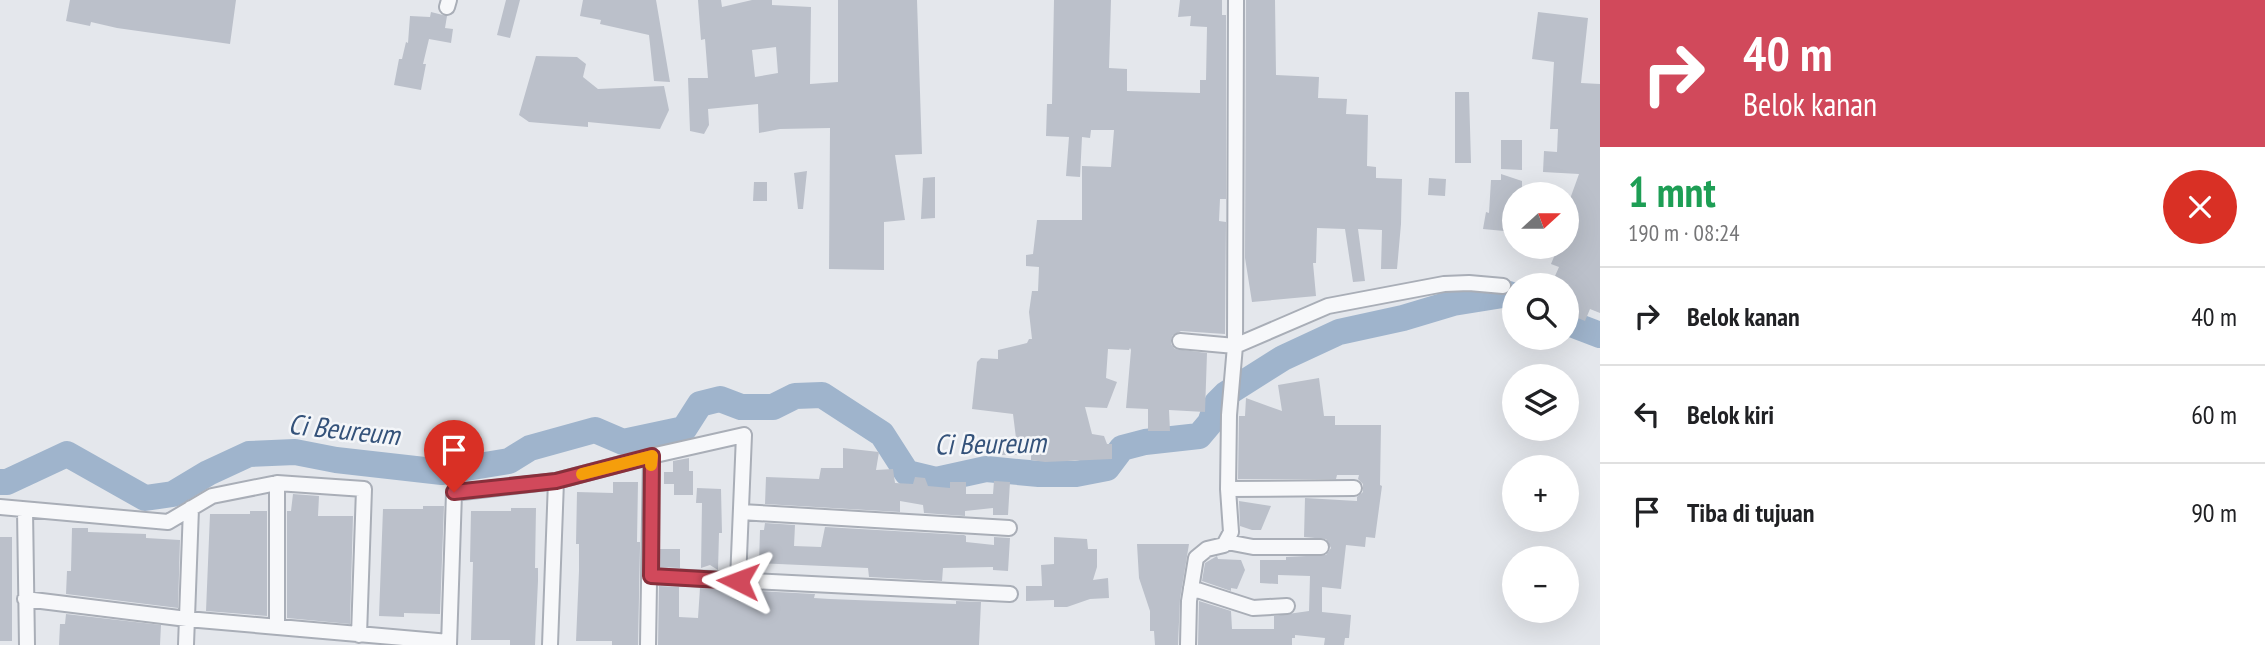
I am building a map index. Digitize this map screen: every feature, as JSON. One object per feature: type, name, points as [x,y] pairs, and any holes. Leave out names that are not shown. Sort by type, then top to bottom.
[{"type":"street","points":[[1227,542],[1231,532],[1228,489],[1229,415],[1235,346],[1236,0]]},
{"type":"street","points":[[1180,341],[1235,346],[1328,306],[1444,284],[1502,286]]},
{"type":"street","points":[[25,599],[187,619],[449,644],[454,492],[556,481],[744,435],[738,581]]},
{"type":"street","points":[[648,645],[652,456]]},
{"type":"street","points":[[550,645],[556,481]]},
{"type":"street","points":[[0,507],[169,522],[212,496],[277,484],[364,489],[359,635]]},
{"type":"street","points":[[277,484],[277,627]]},
{"type":"street","points":[[1228,489],[1354,488]]},
{"type":"street","points":[[186,645],[191,508]]},
{"type":"street","points":[[25,510],[27,645]]},
{"type":"street","points":[[741,512],[1009,528]]},
{"type":"street","points":[[1188,645],[1191,588],[1194,563],[1198,554],[1227,542],[1253,547],[1321,547]]},
{"type":"street","points":[[651,576],[1010,594]]},
{"type":"street","points":[[1191,588],[1253,608],[1287,606]]},
{"type":"building","points":[[70,0],[236,0],[230,44],[91,22],[90,26],[66,21]]},
{"type":"building","points":[[506,0],[520,0],[510,38],[497,35]]},
{"type":"building","points":[[583,0],[656,0],[670,82],[654,81],[649,35],[600,24],[601,20],[580,16]]},
{"type":"building","points":[[698,0],[721,0],[722,7],[752,0],[772,0],[772,5],[811,7],[810,84],[838,82],[838,0],[917,0],[922,154],[895,155],[905,220],[884,222],[884,270],[829,269],[830,128],[780,129],[759,133],[758,104],[708,109],[709,125],[704,134],[690,131],[688,78],[708,78],[705,39],[701,40]],"holes":[[[776,47],[778,73],[755,77],[752,50]]]},
{"type":"building","points":[[1054,0],[1111,0],[1109,68],[1127,69],[1127,91],[1200,93],[1200,80],[1206,80],[1207,27],[1190,26],[1191,16],[1178,17],[1180,0],[1222,0],[1222,15],[1226,15],[1226,199],[1220,199],[1219,221],[1226,222],[1225,334],[1181,331],[1172,336],[1171,344],[1175,349],[1207,353],[1205,412],[1169,410],[1170,431],[1148,431],[1148,409],[1126,408],[1131,350],[1108,349],[1106,378],[1117,382],[1107,408],[1085,407],[1092,434],[1104,436],[1107,444],[1112,444],[1112,459],[1045,462],[1031,460],[1031,454],[1001,455],[1001,438],[1016,438],[1013,414],[972,409],[977,362],[981,358],[998,359],[998,350],[1027,343],[1032,339],[1029,312],[1032,291],[1038,291],[1039,267],[1026,266],[1026,255],[1033,254],[1037,220],[1082,220],[1082,166],[1111,167],[1114,130],[1091,130],[1090,138],[1082,137],[1080,177],[1066,176],[1069,137],[1046,136],[1047,104],[1052,104]]},
{"type":"building","points":[[1246,0],[1275,0],[1276,75],[1319,77],[1318,98],[1347,99],[1346,114],[1368,115],[1367,166],[1376,167],[1376,178],[1402,179],[1397,269],[1381,269],[1382,230],[1358,229],[1365,281],[1353,282],[1345,229],[1317,228],[1316,263],[1313,263],[1316,296],[1252,302],[1245,258]]},
{"type":"building","points":[[431,12],[447,16],[445,28],[453,29],[451,43],[429,39],[421,90],[394,85],[399,59],[402,59],[406,42],[408,43],[410,16],[430,17]]},
{"type":"building","points":[[1538,12],[1588,18],[1581,83],[1600,84],[1600,313],[1590,309],[1585,321],[1579,318],[1579,273],[1556,273],[1559,267],[1551,264],[1553,259],[1579,259],[1579,182],[1576,182],[1579,174],[1543,172],[1544,151],[1557,152],[1558,129],[1550,129],[1554,62],[1532,59]]},
{"type":"building","points":[[536,56],[577,57],[586,64],[583,77],[598,89],[664,86],[669,110],[660,129],[588,122],[588,127],[529,122],[519,115]]},
{"type":"building","points":[[1455,92],[1469,92],[1471,163],[1455,163]]},
{"type":"building","points":[[1501,140],[1522,140],[1522,170],[1501,169]]},
{"type":"building","points":[[807,171],[803,209],[798,209],[794,173]]},
{"type":"building","points":[[1501,174],[1522,182],[1502,182],[1502,231],[1483,229],[1486,212],[1489,213],[1491,180],[1501,180]]},
{"type":"building","points":[[935,177],[935,218],[921,219],[923,178]]},
{"type":"building","points":[[1429,178],[1446,179],[1445,196],[1428,195]]},
{"type":"building","points":[[754,182],[767,182],[767,201],[753,201]]},
{"type":"building","points":[[1319,378],[1324,416],[1335,416],[1335,425],[1381,425],[1382,486],[1375,538],[1366,537],[1365,547],[1346,545],[1341,589],[1322,587],[1322,612],[1351,615],[1349,638],[1345,638],[1344,645],[1324,645],[1325,638],[1295,635],[1292,645],[1198,645],[1199,601],[1231,611],[1232,629],[1274,629],[1274,616],[1309,611],[1310,576],[1278,575],[1278,584],[1260,583],[1260,560],[1326,555],[1331,548],[1326,539],[1304,537],[1305,498],[1357,501],[1357,497],[1363,492],[1359,475],[1337,475],[1336,479],[1238,479],[1239,416],[1245,416],[1246,398],[1282,411],[1278,385]]},
{"type":"building","points":[[843,448],[879,452],[876,470],[893,469],[895,483],[913,484],[915,477],[925,478],[928,486],[950,488],[950,482],[966,482],[966,494],[993,494],[994,481],[1010,482],[1008,515],[993,515],[993,508],[965,511],[965,516],[924,513],[923,505],[900,501],[900,512],[765,504],[766,477],[819,479],[821,468],[843,468]]},
{"type":"building","points":[[689,458],[689,471],[693,471],[693,495],[674,495],[674,484],[664,484],[664,472],[673,472],[673,461]]},
{"type":"building","points":[[613,482],[638,482],[638,645],[612,645],[612,641],[576,641],[579,571],[579,544],[576,544],[577,492],[613,493]]},
{"type":"building","points":[[697,488],[721,489],[722,533],[719,533],[718,570],[710,565],[701,568],[702,503],[696,503]]},
{"type":"building","points":[[293,494],[319,496],[318,516],[353,516],[350,624],[287,618],[287,511],[291,511]]},
{"type":"building","points":[[1239,501],[1271,506],[1261,530],[1240,526]]},
{"type":"building","points":[[423,506],[444,506],[440,614],[404,613],[404,617],[379,616],[383,509],[423,509]]},
{"type":"building","points":[[511,508],[536,508],[535,568],[538,568],[538,581],[535,645],[510,645],[510,640],[471,640],[471,511],[511,511]]},
{"type":"building","points":[[250,511],[267,511],[267,616],[206,611],[210,514],[250,514]]},
{"type":"building","points":[[765,523],[795,525],[794,546],[821,547],[825,527],[964,535],[966,542],[994,545],[994,537],[1010,538],[1008,571],[993,570],[993,567],[943,568],[942,581],[869,577],[868,568],[759,563],[760,530],[764,530]]},
{"type":"building","points":[[72,528],[88,528],[88,532],[146,534],[146,538],[180,540],[178,608],[66,594],[67,571],[71,571]]},
{"type":"building","points":[[0,537],[12,537],[12,641],[0,641]]},
{"type":"building","points":[[1054,537],[1087,539],[1088,549],[1097,549],[1097,567],[1093,580],[1108,578],[1109,598],[1090,599],[1067,607],[1054,607],[1054,600],[1026,601],[1026,586],[1042,586],[1041,565],[1054,564]]},
{"type":"building","points":[[1137,544],[1189,544],[1180,599],[1178,645],[1155,645],[1154,631],[1150,631],[1150,611],[1139,578]]},
{"type":"building","points":[[659,549],[680,549],[680,568],[659,567]]},
{"type":"building","points":[[1217,556],[1218,559],[1241,560],[1245,570],[1237,589],[1231,588],[1231,591],[1202,581],[1205,563]]},
{"type":"building","points":[[659,586],[679,587],[679,617],[698,618],[700,588],[815,594],[814,598],[830,599],[956,604],[956,601],[981,602],[979,645],[658,645]]},
{"type":"building","points":[[66,614],[161,625],[160,645],[59,645],[60,624],[65,624]]},
{"type":"waterway","name":"Ci Beureum","points":[[0,482],[7,482],[67,454],[145,498],[173,494],[208,473],[249,454],[295,452],[336,460],[442,472],[509,461],[530,448],[595,430],[623,442],[684,429],[700,404],[720,399],[741,407],[773,407],[795,396],[822,395],[882,434],[907,473],[936,480],[986,469],[1076,474],[1107,468],[1122,448],[1145,442],[1199,436],[1210,423],[1217,403],[1226,394],[1283,358],[1339,332],[1403,318],[1453,303],[1502,295]]},
{"type":"waterway","name":"Ci Beureum","points":[[1579,327],[1600,335]]},
{"type":"slow traffic","points":[[582,474],[652,456],[651,465]]},
{"type":"route","points":[[454,492],[556,481],[652,456],[651,576],[738,581]]}]
